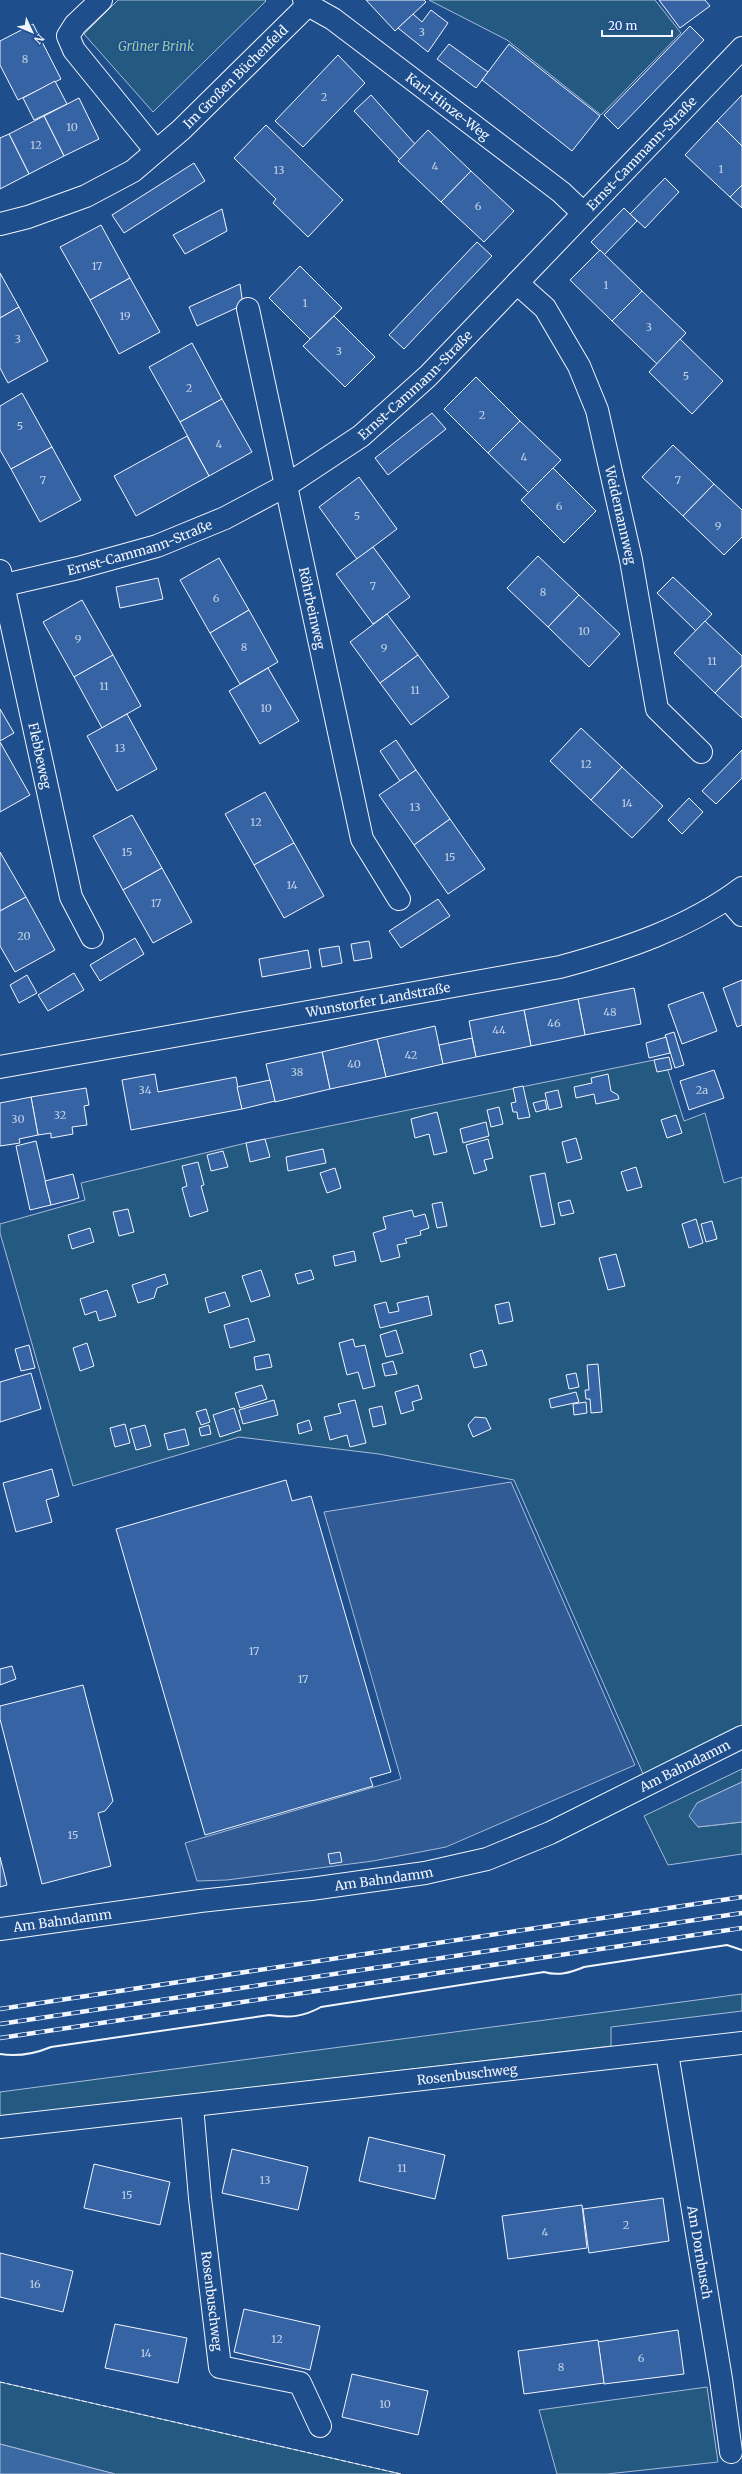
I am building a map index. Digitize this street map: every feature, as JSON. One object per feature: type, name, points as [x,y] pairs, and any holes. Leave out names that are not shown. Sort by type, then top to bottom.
[{"type":"street","points":[[101,0],[75,25],[68,36],[74,50],[156,152]]},
{"type":"street","name":"Im Großen Büchenfeld","points":[[0,224],[28,217],[86,196],[133,171],[156,152],[306,2]]},
{"type":"street","name":"Karl-Hinze-Weg","points":[[306,2],[333,19],[561,192],[583,213]]},
{"type":"street","name":"Ernst-Cammann-Straße","points":[[1,581],[78,568],[157,546],[225,518],[287,485],[361,436],[428,376],[742,48]]},
{"type":"street","name":"Weidemannweg","points":[[517,283],[545,308],[579,366],[597,410],[632,560],[657,708],[701,752]]},
{"type":"street","name":"Röhrbeinweg","points":[[248,309],[362,839],[400,899]]},
{"type":"street","name":"Flebbeweg","points":[[1,581],[71,897],[92,937]]},
{"type":"street","name":"Wunstorfer Landstraße","points":[[0,1067],[560,967],[638,942],[737,901]]},
{"type":"street","name":"Am Bahndamm","points":[[0,1929],[200,1901],[311,1889],[425,1873],[487,1859],[550,1833],[742,1738]]},
{"type":"street","name":"Rosenbuschweg","points":[[0,2127],[667,2053],[742,2043]]},
{"type":"street","name":"Am Dornbusch","points":[[667,2053],[721,2379],[731,2452]]},
{"type":"street","name":"Rosenbuschweg","points":[[192,2106],[200,2198],[220,2367],[300,2383],[320,2426]]},
{"type":"green space","name":"Grüner Brink","points":[[118,0],[266,1],[153,112],[84,34]]},
{"type":"green space","points":[[429,0],[655,0],[681,33],[601,115],[507,40]]},
{"type":"green space","points":[[664,1058],[684,1121],[705,1113],[724,1183],[742,1177],[742,1729],[644,1776],[514,1480],[379,1454],[239,1437],[73,1486],[0,1233],[0,1224],[85,1200],[81,1183],[246,1143]]},
{"type":"green space","points":[[742,1769],[742,1782],[697,1803],[698,1827],[742,1822],[742,1854],[668,1865],[644,1816]]},
{"type":"green space","points":[[742,1994],[742,2011],[611,2027],[611,2046],[0,2117],[0,2092]]},
{"type":"green space","points":[[0,2382],[401,2474],[115,2474],[0,2444]]},
{"type":"green space","points":[[707,2387],[718,2462],[607,2474],[557,2474],[539,2410]]},
{"type":"shaded area","points":[[511,1482],[635,1765],[446,1847],[373,1861],[227,1880],[197,1881],[185,1843],[401,1779],[324,1512]]},
{"type":"shaded area","points":[[742,1782],[742,1822],[698,1827],[689,1816],[697,1803]]},
{"type":"shaded area","points":[[0,2444],[115,2474],[0,2474]]},
{"type":"building","points":[[366,0],[424,0],[426,2],[395,31]]},
{"type":"building","points":[[659,0],[705,0],[710,6],[680,28]]},
{"type":"building","points":[[431,10],[448,23],[428,52],[398,28],[413,14],[422,22]]},
{"type":"building","points":[[33,24],[61,79],[18,100],[0,65],[0,41]]},
{"type":"building","points":[[690,26],[704,40],[618,129],[604,115]]},
{"type":"building","points":[[449,44],[488,72],[476,88],[437,59]]},
{"type":"building","points":[[509,44],[600,116],[572,151],[482,80]]},
{"type":"building","points":[[338,55],[365,83],[303,147],[275,121]]},
{"type":"building","points":[[55,81],[67,104],[34,120],[23,98]]},
{"type":"building","points":[[371,95],[415,144],[400,160],[354,111]]},
{"type":"building","points":[[742,95],[742,146],[717,121]]},
{"type":"building","points":[[79,98],[99,139],[64,156],[44,116]]},
{"type":"building","points":[[44,116],[64,156],[29,174],[9,134]]},
{"type":"building","points":[[717,121],[742,146],[742,185],[730,197],[685,155]]},
{"type":"building","points":[[266,125],[343,200],[308,237],[273,203],[276,199],[234,158]]},
{"type":"building","points":[[428,130],[471,171],[441,202],[398,161]]},
{"type":"building","points":[[9,134],[29,174],[0,189],[0,138]]},
{"type":"building","points":[[194,163],[205,181],[124,233],[112,215]]},
{"type":"building","points":[[471,171],[514,211],[484,242],[441,202]]},
{"type":"building","points":[[665,178],[679,192],[645,228],[630,214]]},
{"type":"building","points":[[742,185],[742,208],[730,197]]},
{"type":"building","points":[[624,208],[637,221],[604,255],[591,242]]},
{"type":"building","points":[[222,209],[227,231],[185,254],[173,235]]},
{"type":"building","points":[[101,225],[130,278],[90,300],[60,247]]},
{"type":"building","points":[[477,242],[492,256],[404,349],[389,335]]},
{"type":"building","points":[[600,250],[642,291],[612,321],[570,280]]},
{"type":"building","points":[[300,266],[342,308],[310,339],[269,298]]},
{"type":"building","points":[[0,273],[19,307],[0,318]]},
{"type":"building","points":[[130,278],[160,332],[119,354],[90,300]]},
{"type":"building","points":[[240,284],[243,305],[197,326],[189,307]]},
{"type":"building","points":[[642,291],[686,333],[657,364],[612,321]]},
{"type":"building","points":[[19,307],[48,361],[8,383],[0,368],[0,318]]},
{"type":"building","points":[[334,316],[375,357],[345,387],[303,346]]},
{"type":"building","points":[[680,339],[723,381],[692,414],[649,372]]},
{"type":"building","points":[[192,343],[222,399],[180,422],[149,367]]},
{"type":"building","points":[[476,377],[520,421],[488,453],[444,409]]},
{"type":"building","points":[[22,393],[52,447],[11,469],[0,450],[0,406]]},
{"type":"building","points":[[222,399],[252,452],[209,476],[180,422]]},
{"type":"building","points":[[432,413],[446,429],[388,475],[375,458]]},
{"type":"building","points":[[520,421],[561,460],[529,493],[488,453]]},
{"type":"building","points":[[187,436],[209,476],[136,516],[114,476]]},
{"type":"building","points":[[673,445],[714,484],[683,516],[642,477]]},
{"type":"building","points":[[52,447],[81,500],[40,522],[11,469]]},
{"type":"building","points":[[553,468],[596,511],[564,543],[521,500]]},
{"type":"building","points":[[359,477],[397,529],[357,559],[319,507]]},
{"type":"building","points":[[714,484],[742,510],[742,537],[724,555],[683,516]]},
{"type":"building","points":[[373,547],[410,597],[373,624],[336,574]]},
{"type":"building","points":[[538,556],[579,595],[548,627],[507,588]]},
{"type":"building","points":[[219,558],[249,610],[210,633],[180,580]]},
{"type":"building","points":[[673,577],[712,614],[696,631],[657,593]]},
{"type":"building","points":[[158,578],[163,599],[120,608],[116,587]]},
{"type":"building","points":[[579,595],[620,634],[589,667],[548,627]]},
{"type":"building","points":[[82,600],[113,655],[74,677],[43,622]]},
{"type":"building","points":[[249,610],[278,662],[240,684],[210,633]]},
{"type":"building","points":[[387,614],[418,655],[380,683],[350,642]]},
{"type":"building","points":[[705,621],[742,656],[742,665],[715,693],[674,653]]},
{"type":"building","points":[[113,655],[141,706],[102,728],[74,677]]},
{"type":"building","points":[[418,655],[449,697],[411,725],[380,683]]},
{"type":"building","points":[[742,665],[742,718],[715,693]]},
{"type":"building","points":[[268,668],[299,721],[260,744],[229,691]]},
{"type":"building","points":[[0,709],[14,733],[0,741]]},
{"type":"building","points":[[127,714],[157,769],[117,791],[87,736]]},
{"type":"building","points":[[581,728],[622,767],[591,800],[550,761]]},
{"type":"building","points":[[396,740],[416,770],[400,781],[380,751]]},
{"type":"building","points":[[0,742],[30,795],[0,812]]},
{"type":"building","points":[[742,750],[742,778],[716,804],[702,791]]},
{"type":"building","points":[[622,767],[663,806],[632,838],[591,800]]},
{"type":"building","points":[[416,770],[450,819],[414,845],[379,795]]},
{"type":"building","points":[[265,792],[294,843],[254,865],[225,814]]},
{"type":"building","points":[[689,798],[703,812],[682,834],[668,820]]},
{"type":"building","points":[[132,815],[162,868],[123,890],[93,836]]},
{"type":"building","points":[[450,819],[485,869],[448,894],[414,845]]},
{"type":"building","points":[[294,843],[324,896],[284,918],[254,865]]},
{"type":"building","points":[[0,852],[26,897],[0,911]]},
{"type":"building","points":[[162,868],[192,922],[153,943],[123,890]]},
{"type":"building","points":[[26,897],[55,950],[15,972],[0,946],[0,911]]},
{"type":"building","points":[[438,899],[450,916],[401,948],[389,931]]},
{"type":"building","points":[[135,938],[144,954],[100,981],[90,965]]},
{"type":"building","points":[[369,941],[372,958],[354,961],[351,944]]},
{"type":"building","points":[[339,946],[342,963],[322,967],[319,949]]},
{"type":"building","points":[[308,950],[311,968],[262,977],[259,959]]},
{"type":"building","points":[[74,973],[84,990],[48,1011],[38,995]]},
{"type":"building","points":[[27,975],[37,993],[19,1003],[10,985]]},
{"type":"building","points":[[742,980],[742,1025],[737,1027],[723,988]]},
{"type":"building","points":[[634,988],[641,1024],[585,1035],[578,999]]},
{"type":"building","points":[[703,992],[717,1031],[682,1044],[668,1005]]},
{"type":"building","points":[[578,999],[585,1035],[531,1046],[524,1010]]},
{"type":"building","points":[[524,1010],[531,1046],[476,1057],[469,1021]]},
{"type":"building","points":[[435,1026],[443,1064],[386,1077],[377,1039]]},
{"type":"building","points":[[674,1032],[684,1065],[675,1068],[665,1035]]},
{"type":"building","points":[[666,1037],[670,1053],[649,1058],[646,1043]]},
{"type":"building","points":[[472,1038],[476,1057],[443,1064],[439,1045]]},
{"type":"building","points":[[377,1039],[386,1077],[330,1089],[322,1052]]},
{"type":"building","points":[[322,1052],[330,1089],[275,1102],[266,1064]]},
{"type":"building","points":[[669,1057],[672,1069],[657,1072],[654,1060]]},
{"type":"building","points":[[714,1070],[724,1098],[689,1110],[680,1081]]},
{"type":"building","points":[[155,1074],[158,1092],[236,1077],[242,1109],[131,1130],[122,1080]]},
{"type":"building","points":[[608,1074],[611,1091],[618,1095],[619,1099],[596,1104],[594,1094],[576,1098],[574,1087],[592,1083],[591,1078]]},
{"type":"building","points":[[270,1080],[275,1101],[242,1109],[237,1087]]},
{"type":"building","points":[[523,1086],[530,1117],[518,1119],[517,1112],[513,1112],[511,1103],[516,1102],[513,1088]]},
{"type":"building","points":[[86,1088],[89,1105],[84,1106],[87,1125],[72,1127],[73,1134],[51,1138],[51,1133],[38,1135],[31,1097]]},
{"type":"building","points":[[558,1090],[562,1107],[549,1110],[545,1093]]},
{"type":"building","points":[[31,1097],[38,1135],[19,1139],[20,1143],[0,1146],[0,1103]]},
{"type":"building","points":[[545,1100],[547,1109],[536,1112],[533,1103]]},
{"type":"building","points":[[499,1107],[503,1124],[491,1127],[487,1110]]},
{"type":"building","points":[[437,1112],[447,1152],[434,1155],[429,1134],[415,1138],[411,1119]]},
{"type":"building","points":[[676,1115],[682,1133],[667,1138],[661,1120]]},
{"type":"building","points":[[486,1122],[489,1136],[463,1143],[460,1129]]},
{"type":"building","points":[[576,1138],[582,1159],[567,1163],[562,1142]]},
{"type":"building","points":[[265,1139],[270,1157],[250,1162],[246,1143]]},
{"type":"building","points":[[488,1139],[493,1158],[484,1160],[487,1170],[474,1174],[466,1145]]},
{"type":"building","points":[[36,1141],[51,1205],[30,1210],[16,1146]]},
{"type":"building","points":[[323,1149],[326,1163],[288,1171],[286,1157]]},
{"type":"building","points":[[223,1151],[228,1167],[211,1171],[207,1155]]},
{"type":"building","points":[[198,1162],[204,1185],[201,1186],[208,1211],[190,1217],[182,1188],[187,1186],[182,1166]]},
{"type":"building","points":[[636,1167],[642,1187],[627,1191],[621,1172]]},
{"type":"building","points":[[335,1168],[341,1188],[327,1193],[320,1173]]},
{"type":"building","points":[[545,1173],[555,1224],[541,1227],[530,1176]]},
{"type":"building","points":[[73,1174],[79,1198],[51,1205],[45,1181]]},
{"type":"building","points":[[570,1200],[574,1213],[561,1216],[558,1203]]},
{"type":"building","points":[[442,1202],[447,1226],[437,1228],[432,1204]]},
{"type":"building","points":[[128,1209],[134,1232],[119,1236],[113,1212]]},
{"type":"building","points":[[412,1210],[414,1217],[425,1214],[429,1228],[420,1231],[421,1235],[405,1239],[407,1243],[397,1245],[400,1257],[381,1262],[373,1233],[386,1229],[383,1217]]},
{"type":"building","points":[[696,1219],[703,1243],[689,1248],[682,1224]]},
{"type":"building","points":[[712,1221],[717,1239],[706,1242],[701,1224]]},
{"type":"building","points":[[90,1228],[94,1242],[72,1249],[68,1235]]},
{"type":"building","points":[[354,1251],[356,1261],[335,1266],[333,1256]]},
{"type":"building","points":[[616,1254],[625,1286],[608,1290],[599,1258]]},
{"type":"building","points":[[261,1270],[270,1296],[251,1302],[242,1276]]},
{"type":"building","points":[[311,1270],[314,1279],[298,1284],[295,1274]]},
{"type":"building","points":[[165,1274],[168,1284],[157,1288],[154,1298],[138,1303],[132,1285]]},
{"type":"building","points":[[107,1290],[116,1316],[99,1321],[96,1311],[85,1315],[80,1299]]},
{"type":"building","points":[[225,1292],[230,1306],[209,1313],[205,1298]]},
{"type":"building","points":[[428,1296],[432,1315],[380,1328],[374,1305],[386,1302],[389,1313],[399,1311],[397,1303]]},
{"type":"building","points":[[509,1302],[513,1321],[499,1324],[495,1305]]},
{"type":"building","points":[[248,1318],[255,1341],[230,1348],[224,1325]]},
{"type":"building","points":[[396,1330],[403,1353],[386,1357],[380,1335]]},
{"type":"building","points":[[353,1339],[355,1347],[365,1345],[375,1386],[363,1389],[358,1372],[347,1375],[339,1343]]},
{"type":"building","points":[[87,1343],[94,1366],[80,1371],[73,1348]]},
{"type":"building","points":[[29,1345],[35,1368],[21,1371],[15,1349]]},
{"type":"building","points":[[482,1350],[487,1365],[474,1368],[470,1354]]},
{"type":"building","points":[[269,1354],[272,1367],[256,1370],[254,1357]]},
{"type":"building","points":[[393,1361],[397,1374],[385,1376],[382,1364]]},
{"type":"building","points":[[598,1364],[602,1412],[591,1413],[590,1399],[586,1399],[585,1390],[589,1390],[587,1365]]},
{"type":"building","points":[[31,1373],[41,1409],[0,1422],[0,1382]]},
{"type":"building","points":[[576,1373],[579,1387],[569,1389],[566,1375]]},
{"type":"building","points":[[262,1385],[267,1399],[240,1408],[235,1393]]},
{"type":"building","points":[[418,1385],[422,1399],[412,1402],[414,1410],[401,1414],[395,1392]]},
{"type":"building","points":[[576,1392],[579,1402],[551,1408],[549,1399]]},
{"type":"building","points":[[274,1400],[278,1415],[243,1424],[239,1410]]},
{"type":"building","points":[[355,1400],[366,1443],[350,1447],[347,1435],[330,1440],[324,1417],[341,1413],[338,1404]]},
{"type":"building","points":[[586,1402],[587,1413],[574,1415],[573,1404]]},
{"type":"building","points":[[382,1406],[386,1424],[373,1427],[369,1409]]},
{"type":"building","points":[[234,1408],[241,1430],[220,1437],[213,1415]]},
{"type":"building","points":[[206,1409],[210,1422],[201,1425],[196,1412]]},
{"type":"building","points":[[475,1417],[486,1418],[491,1429],[473,1437],[468,1425]]},
{"type":"building","points":[[309,1420],[312,1430],[299,1434],[297,1424]]},
{"type":"building","points":[[125,1424],[130,1443],[115,1447],[110,1428]]},
{"type":"building","points":[[145,1425],[151,1446],[136,1450],[130,1429]]},
{"type":"building","points":[[209,1425],[211,1434],[201,1436],[199,1428]]},
{"type":"building","points":[[185,1429],[189,1445],[168,1450],[164,1434]]},
{"type":"building","points":[[52,1469],[59,1496],[46,1500],[52,1522],[16,1532],[3,1483]]},
{"type":"building","points":[[286,1480],[292,1501],[311,1496],[391,1772],[370,1778],[373,1786],[205,1835],[116,1529]]},
{"type":"building","points":[[12,1666],[16,1679],[0,1685],[0,1669]]},
{"type":"building","points":[[83,1685],[113,1801],[105,1811],[98,1813],[111,1866],[42,1884],[0,1719],[0,1706]]},
{"type":"building","points":[[340,1852],[342,1862],[330,1864],[328,1854]]},
{"type":"building","points":[[0,1857],[7,1885],[0,1887]]},
{"type":"building","points":[[369,2137],[445,2155],[435,2199],[359,2181]]},
{"type":"building","points":[[232,2149],[308,2167],[298,2210],[222,2193]]},
{"type":"building","points":[[94,2164],[170,2182],[160,2225],[84,2208]]},
{"type":"building","points":[[663,2198],[669,2241],[589,2253],[583,2209]]},
{"type":"building","points":[[582,2205],[587,2248],[508,2259],[502,2216]]},
{"type":"building","points":[[0,2253],[73,2271],[63,2312],[0,2297]]},
{"type":"building","points":[[244,2309],[320,2326],[310,2370],[234,2352]]},
{"type":"building","points":[[115,2324],[187,2338],[178,2383],[105,2368]]},
{"type":"building","points":[[678,2330],[684,2374],[604,2384],[598,2342]]},
{"type":"building","points":[[598,2340],[604,2383],[524,2394],[518,2351]]},
{"type":"building","points":[[352,2374],[428,2391],[418,2435],[342,2417]]},
{"type":"railway","points":[[0,2009],[742,1897]]},
{"type":"railway","points":[[0,2024],[742,1913]]},
{"type":"railway","points":[[0,2038],[742,1928]]},
{"type":"fence","points":[[0,2382],[401,2474]]},
{"type":"wall","points":[[0,2054],[26,2054],[51,2047],[269,2015],[296,2016],[308,2013],[321,2007],[544,1972],[554,1974],[564,1973],[584,1967],[727,1945],[742,1950]]}]
